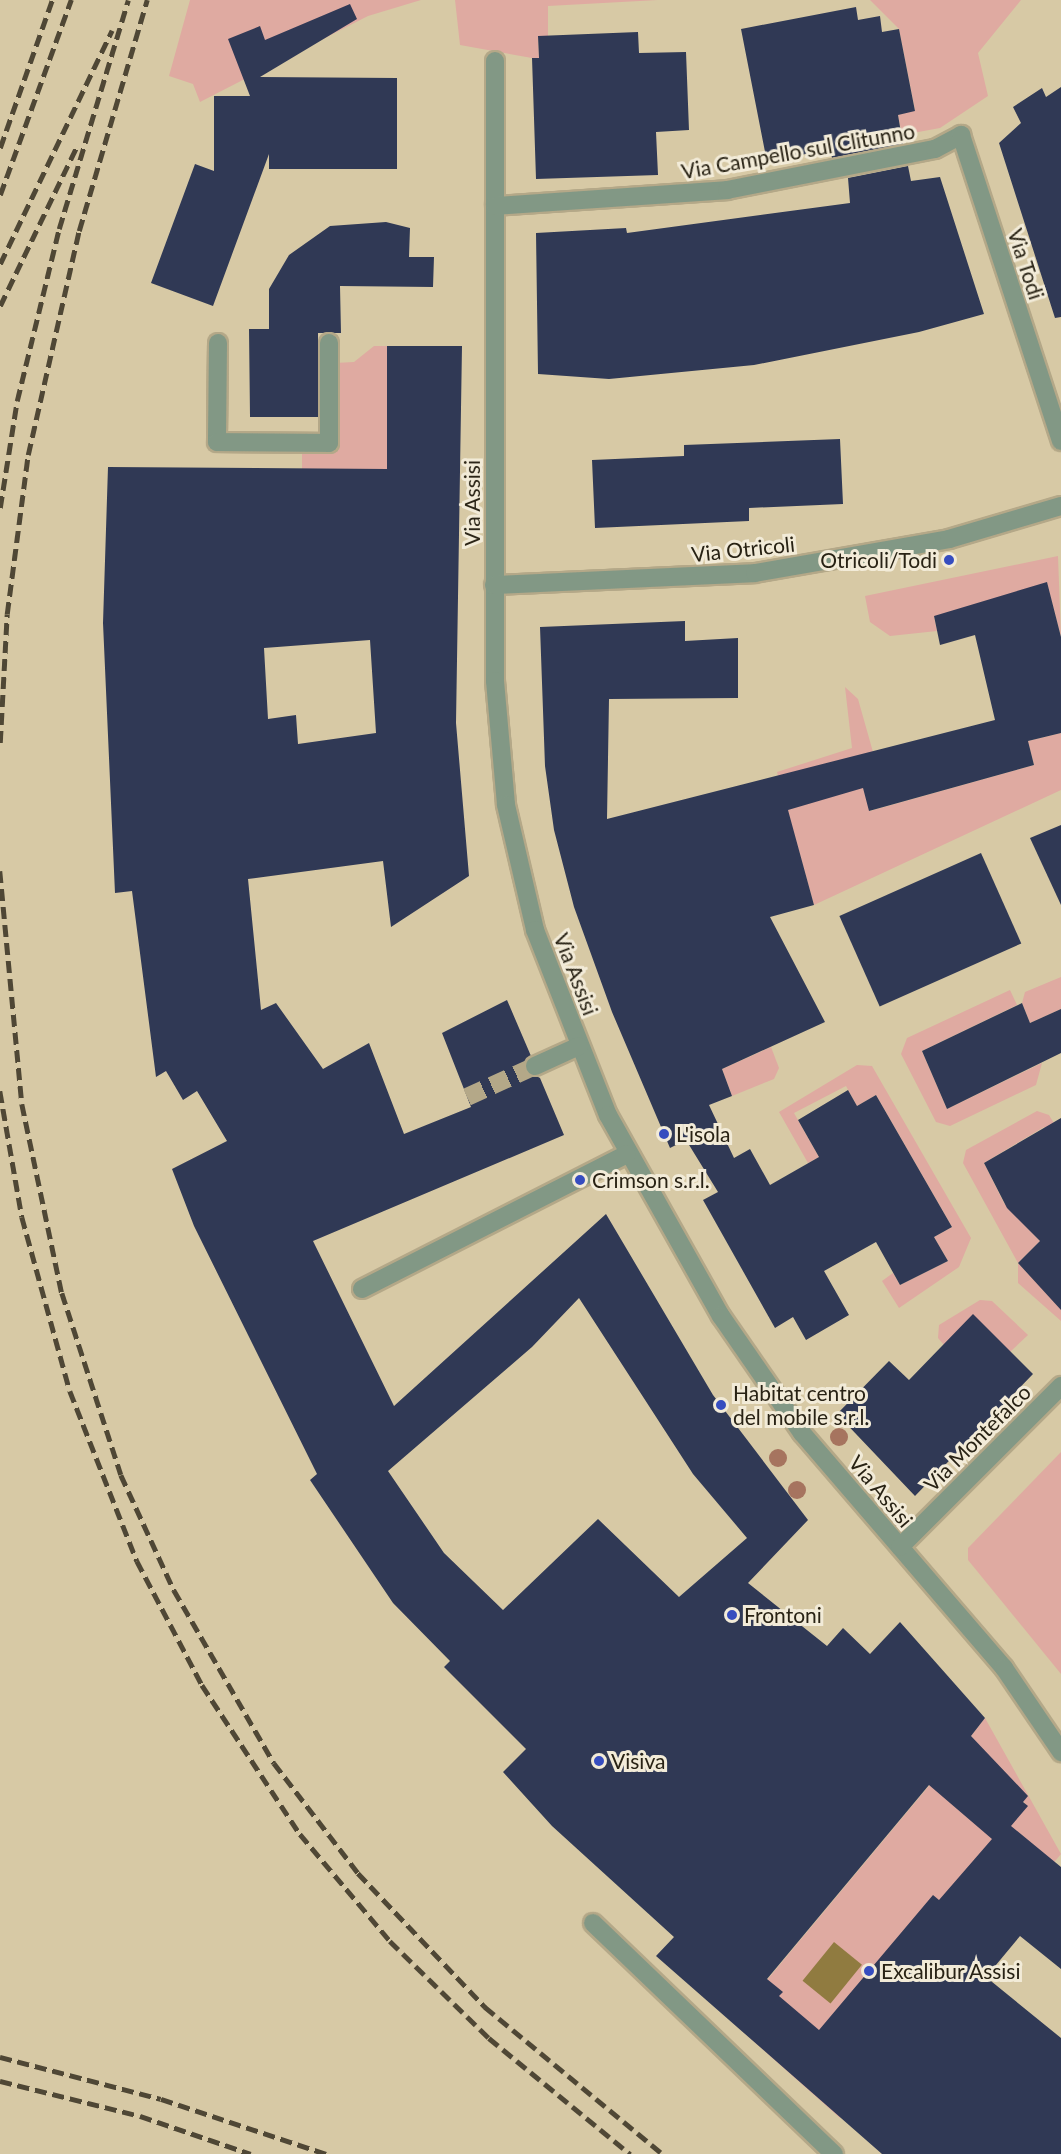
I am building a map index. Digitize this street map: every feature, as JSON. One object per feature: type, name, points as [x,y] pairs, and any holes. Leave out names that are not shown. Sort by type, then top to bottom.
[{"type":"street","name":"Via Assisi","points":[[495,61],[494,585],[499,752],[514,852],[535,930],[579,1046],[627,1155],[766,1384],[900,1548],[1004,1668],[1061,1752]]},
{"type":"street","name":"Via Campello sul Clitunno","points":[[495,206],[727,190],[935,149],[961,135]]},
{"type":"street","name":"Via Todi","points":[[961,135],[1061,441]]},
{"type":"street","points":[[218,343],[217,442],[329,443],[329,343]]},
{"type":"street","name":"Via Otricoli","points":[[494,585],[755,573],[949,539],[1061,506]]},
{"type":"street","points":[[535,1066],[579,1046]]},
{"type":"street","points":[[362,1289],[627,1155]]},
{"type":"street","name":"Via Montefalco","points":[[900,1548],[1061,1386]]},
{"type":"street","points":[[593,1923],[834,2154]]},
{"type":"shaded area","points":[[190,0],[421,0],[368,16],[200,102],[193,84],[169,76]]},
{"type":"shaded area","points":[[455,0],[658,0],[548,6],[548,36],[538,36],[539,58],[532,58],[460,45]]},
{"type":"shaded area","points":[[870,0],[1021,0],[978,53],[988,96],[940,128],[902,135],[898,115],[915,110],[899,29]]},
{"type":"shaded area","points":[[374,346],[387,346],[387,469],[302,470],[302,452],[335,453],[335,363],[354,362]]},
{"type":"shaded area","points":[[1058,556],[1061,637],[1047,583],[934,617],[937,631],[890,636],[870,622],[865,596]]},
{"type":"shaded area","points":[[845,687],[858,699],[873,752],[863,788],[870,811],[1034,765],[1028,741],[1061,733],[1061,790],[814,905],[777,772],[852,748]]},
{"type":"shaded area","points":[[1061,977],[1061,1009],[1030,1023],[1022,1003],[1025,992]]},
{"type":"shaded area","points":[[1010,990],[1017,1005],[922,1051],[947,1109],[1042,1063],[1036,1085],[950,1126],[936,1122],[901,1054],[907,1038]]},
{"type":"shaded area","points":[[771,1047],[779,1068],[774,1079],[732,1096],[722,1069]]},
{"type":"shaded area","points":[[857,1065],[872,1066],[971,1238],[959,1267],[899,1308],[882,1281],[893,1273],[900,1285],[948,1261],[934,1237],[952,1227],[876,1095],[857,1106],[846,1086],[794,1113],[819,1157],[808,1163],[779,1112]]},
{"type":"shaded area","points":[[1037,1111],[1049,1115],[1061,1135],[1061,1161],[1044,1127],[984,1163],[1004,1203],[1040,1241],[1018,1263],[963,1163],[966,1150]]},
{"type":"shaded area","points":[[1018,1263],[1061,1309],[1061,1321],[1018,1283]]},
{"type":"shaded area","points":[[980,1300],[992,1301],[1028,1335],[1010,1352],[944,1345],[938,1338],[939,1325]]},
{"type":"shaded area","points":[[1061,1452],[1061,1674],[968,1560],[968,1548]]},
{"type":"shaded area","name":"Excalibur Assisi","points":[[985,1718],[1061,1854],[840,2118],[732,2022],[933,1781],[980,1828],[994,1812],[1027,1806],[971,1736]]},
{"type":"shaded area","points":[[834,1942],[862,1965],[831,2004],[803,1981]]},
{"type":"building","points":[[350,4],[357,19],[260,77],[397,78],[397,169],[269,169],[269,154],[213,306],[151,283],[195,164],[214,171],[214,96],[250,96],[228,39],[260,26],[265,40]]},
{"type":"building","points":[[856,7],[858,20],[880,16],[882,32],[899,29],[915,111],[898,115],[903,144],[832,158],[830,149],[767,162],[741,29]]},
{"type":"building","points":[[638,32],[639,53],[686,52],[689,130],[656,132],[658,175],[536,179],[532,58],[539,58],[538,36]]},
{"type":"building","points":[[1061,87],[1061,317],[1055,318],[999,143],[1021,123],[1013,107],[1042,88],[1046,97]]},
{"type":"building","points":[[908,166],[911,181],[940,177],[984,314],[919,332],[754,365],[609,379],[538,374],[536,233],[626,228],[627,233],[850,203],[848,178]]},
{"type":"building","points":[[386,222],[410,228],[409,257],[434,257],[433,287],[340,286],[341,333],[318,333],[318,417],[250,417],[249,329],[269,329],[269,289],[289,255],[330,226]]},
{"type":"building","points":[[387,346],[462,346],[456,723],[469,876],[391,927],[383,861],[248,879],[261,1010],[276,1003],[323,1069],[369,1043],[404,1134],[471,1107],[442,1033],[507,1000],[531,1056],[525,1070],[540,1078],[564,1135],[313,1241],[394,1406],[606,1214],[713,1395],[808,1520],[748,1583],[827,1646],[843,1628],[870,1654],[900,1622],[985,1718],[971,1736],[1028,1796],[1023,1802],[1028,1806],[1011,1826],[1061,1867],[1061,1969],[1020,1936],[986,1977],[1061,2038],[1061,2154],[882,2154],[656,1956],[674,1937],[552,1826],[503,1772],[526,1749],[444,1667],[450,1661],[393,1603],[310,1480],[317,1474],[194,1226],[172,1169],[227,1141],[197,1091],[183,1100],[166,1071],[156,1077],[132,891],[115,893],[103,623],[108,467],[387,469]],"holes":[[[370,640],[376,733],[298,744],[296,715],[268,719],[264,648]],[[579,1298],[693,1474],[747,1538],[679,1597],[598,1519],[503,1610],[444,1553],[388,1471],[532,1347]],[[929,1785],[992,1839],[939,1900],[933,1895],[819,2030],[779,1996],[783,1992],[767,1979]]]},
{"type":"building","points":[[840,439],[843,504],[749,508],[749,521],[595,528],[592,460],[684,456],[684,445]]},
{"type":"building","points":[[1047,582],[1061,637],[1061,733],[1028,741],[1034,765],[869,811],[863,788],[788,810],[814,905],[770,917],[825,1022],[722,1069],[732,1096],[709,1105],[734,1158],[750,1149],[770,1185],[819,1157],[798,1120],[848,1090],[857,1106],[876,1095],[952,1227],[934,1237],[948,1261],[900,1285],[876,1242],[824,1271],[849,1315],[806,1340],[793,1317],[775,1328],[703,1200],[718,1192],[686,1140],[670,1148],[612,1012],[574,907],[554,830],[545,766],[540,627],[685,621],[685,641],[738,638],[738,698],[609,699],[607,819],[995,720],[975,635],[940,645],[934,616]]},
{"type":"building","points":[[1061,825],[1061,905],[1030,838]]},
{"type":"building","points":[[981,853],[1021,943],[880,1006],[839,916]]},
{"type":"building","points":[[1022,1003],[1030,1023],[1061,1009],[1061,1053],[947,1109],[922,1051]]},
{"type":"building","points":[[1061,1118],[1061,1310],[1018,1263],[1040,1241],[1007,1208],[984,1163]]},
{"type":"building","points":[[973,1314],[1033,1374],[915,1496],[837,1414],[889,1361],[909,1380]]},
{"type":"tunnel","points":[[467,1097],[535,1066]]},
{"type":"railway","points":[[0,148],[52,0]]},
{"type":"railway","points":[[0,195],[71,0]]},
{"type":"railway","points":[[0,508],[17,401],[59,229],[128,0]]},
{"type":"railway","points":[[0,743],[7,614],[28,455],[79,231],[147,0]]},
{"type":"railway","points":[[0,264],[112,30]]},
{"type":"railway","points":[[0,306],[77,146]]},
{"type":"railway","points":[[0,871],[22,1104],[62,1293],[121,1475],[174,1590],[274,1763],[358,1873],[485,2007],[663,2154]]},
{"type":"railway","points":[[0,1091],[22,1217],[70,1391],[137,1561],[202,1685],[300,1834],[390,1941],[489,2038],[630,2154]]},
{"type":"railway","points":[[0,2057],[161,2099],[326,2154]]},
{"type":"railway","points":[[0,2081],[140,2116],[251,2154]]},
{"type":"place","name":"Otricoli/Todi","points":[[949,560]]},
{"type":"place","name":"L'isola","points":[[664,1134]]},
{"type":"place","name":"Crimson s.r.l.","points":[[580,1180]]},
{"type":"place","name":"Habitat centro del mobile s.r.l.","points":[[721,1405]]},
{"type":"place","name":"Frontoni","points":[[732,1615]]},
{"type":"place","name":"Visiva","points":[[599,1761]]},
{"type":"place","name":"Excalibur Assisi","points":[[869,1971]]}]
